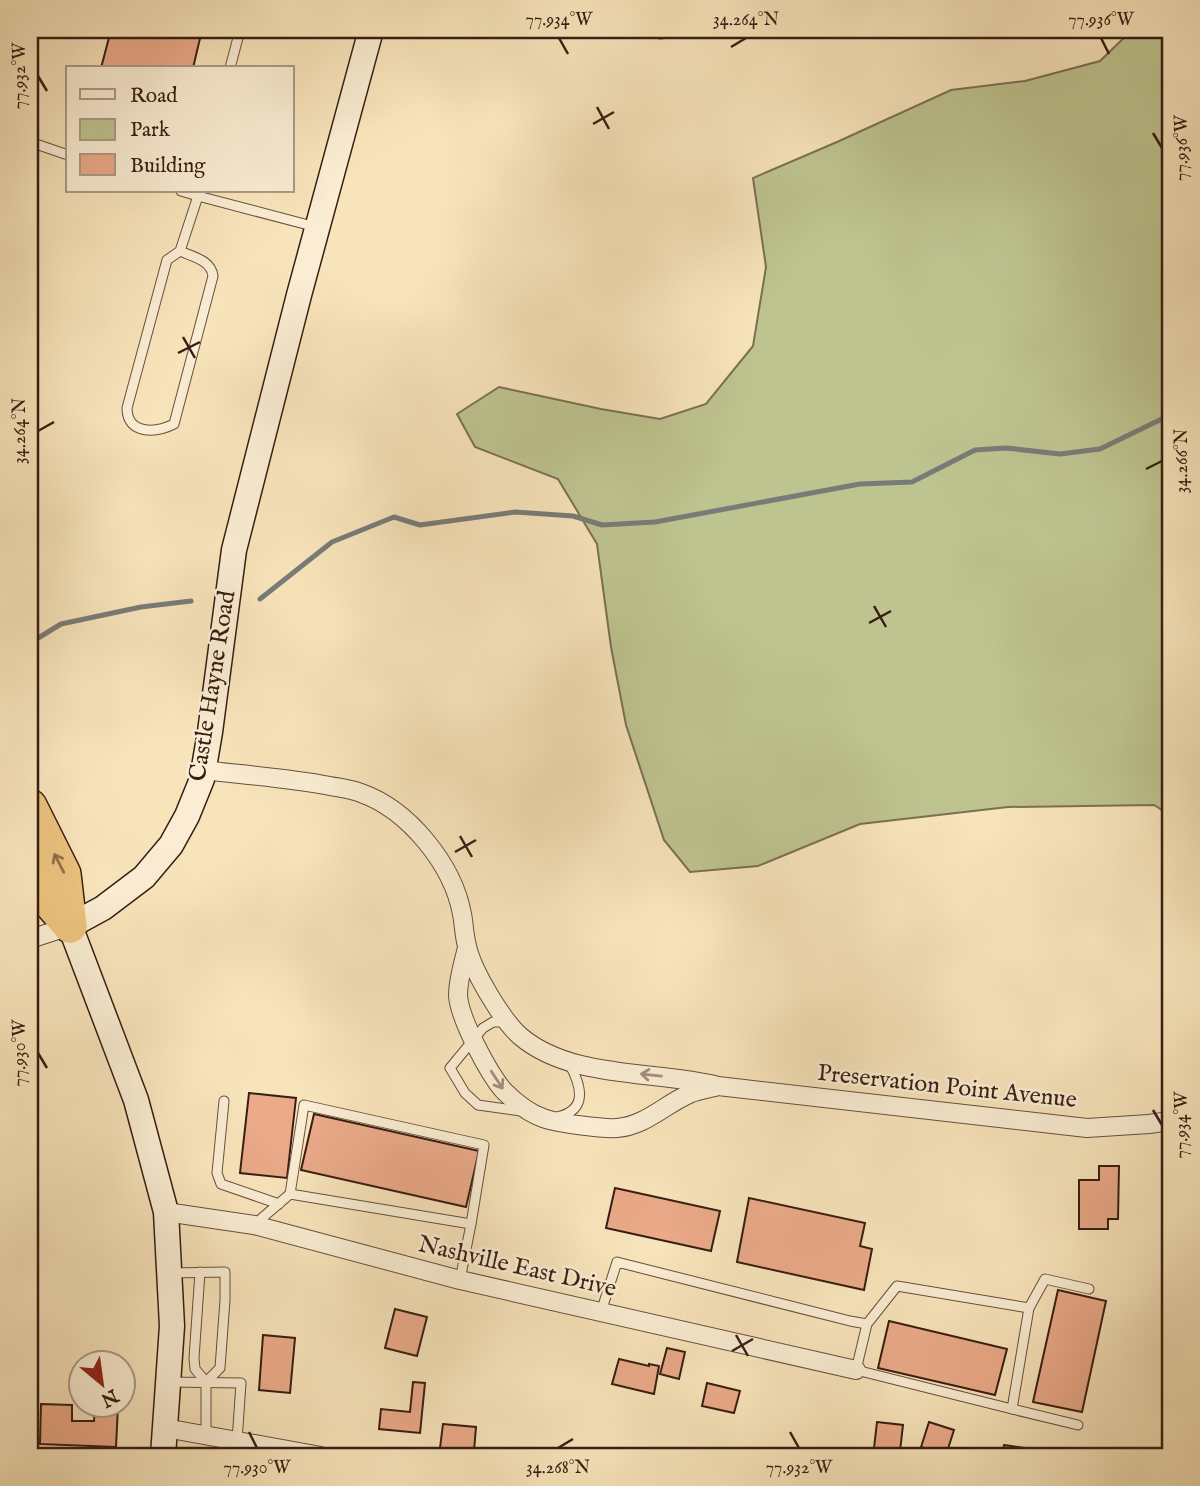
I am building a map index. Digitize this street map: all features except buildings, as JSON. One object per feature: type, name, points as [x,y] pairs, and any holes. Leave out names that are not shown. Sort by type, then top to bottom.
[{"type":"highway","points":[[30,806],[64,874],[70,926]]},
{"type":"highway","points":[[30,874],[37,888],[70,926]]},
{"type":"main road","name":"Castle Hayne Road","points":[[70,926],[103,908],[144,877],[171,845],[187,816],[202,779],[234,550],[371,30]]},
{"type":"main road","points":[[70,926],[136,1100],[166,1212],[172,1326],[163,1456]]},
{"type":"street","name":"Preservation Point Avenue","points":[[203,770],[315,783],[360,793],[388,806],[427,841],[448,872],[462,912],[467,948],[485,989],[520,1036],[569,1063],[587,1068],[694,1080],[718,1086],[1087,1128],[1170,1121]]},
{"type":"street","points":[[30,939],[70,926]]},
{"type":"street","name":"Preservation Point Avenue","points":[[467,948],[459,976],[458,998],[466,1025],[503,1089],[520,1105],[539,1116],[619,1128],[642,1122],[691,1093],[718,1086]]},
{"type":"street","name":"Nashville East Drive","points":[[166,1212],[254,1225],[460,1280],[856,1370]]},
{"type":"street","points":[[165,1428],[321,1456]]},
{"type":"lane","points":[[231,66],[240,30]]},
{"type":"lane","points":[[641,30],[661,34],[662,30]]},
{"type":"lane","points":[[30,142],[66,155]]},
{"type":"lane","points":[[180,251],[209,264],[213,276],[174,424],[151,431],[142,430],[130,421],[127,408],[167,260],[180,251],[199,193],[318,227]]},
{"type":"lane","points":[[509,1023],[492,1022],[483,1028],[472,1038],[450,1068],[465,1093],[478,1105],[539,1116],[565,1115],[575,1110],[580,1096],[579,1081],[569,1063]]},
{"type":"lane","points":[[224,1101],[217,1173],[221,1184],[279,1204]]},
{"type":"lane","points":[[254,1225],[290,1194],[304,1105],[485,1145],[460,1280]]},
{"type":"lane","points":[[290,1194],[471,1224]]},
{"type":"lane","points":[[601,1312],[617,1262],[867,1324]]},
{"type":"lane","points":[[200,1272],[195,1369],[206,1382],[206,1436]]},
{"type":"lane","points":[[169,1273],[225,1272],[220,1368],[206,1382]]},
{"type":"lane","points":[[1012,1409],[1029,1307],[1045,1279],[1089,1289]]},
{"type":"lane","points":[[1029,1307],[897,1286],[867,1324],[856,1370],[1078,1425]]},
{"type":"lane","points":[[169,1382],[241,1383],[237,1441]]},
{"type":"green space","points":[[1132,30],[1170,30],[1170,815],[1154,805],[1008,807],[860,824],[758,866],[690,872],[664,840],[626,725],[611,647],[597,544],[558,479],[475,447],[457,414],[499,387],[660,419],[706,404],[753,346],[766,267],[753,178],[951,90],[1025,81],[1100,61]]},
{"type":"waterway","points":[[260,599],[332,542],[394,517],[420,525],[515,512],[573,516],[602,525],[655,522],[860,484],[912,482],[975,450],[1006,448],[1060,454],[1100,449],[1170,415]]},
{"type":"waterway","points":[[30,643],[61,624],[141,607],[191,601]]}]
